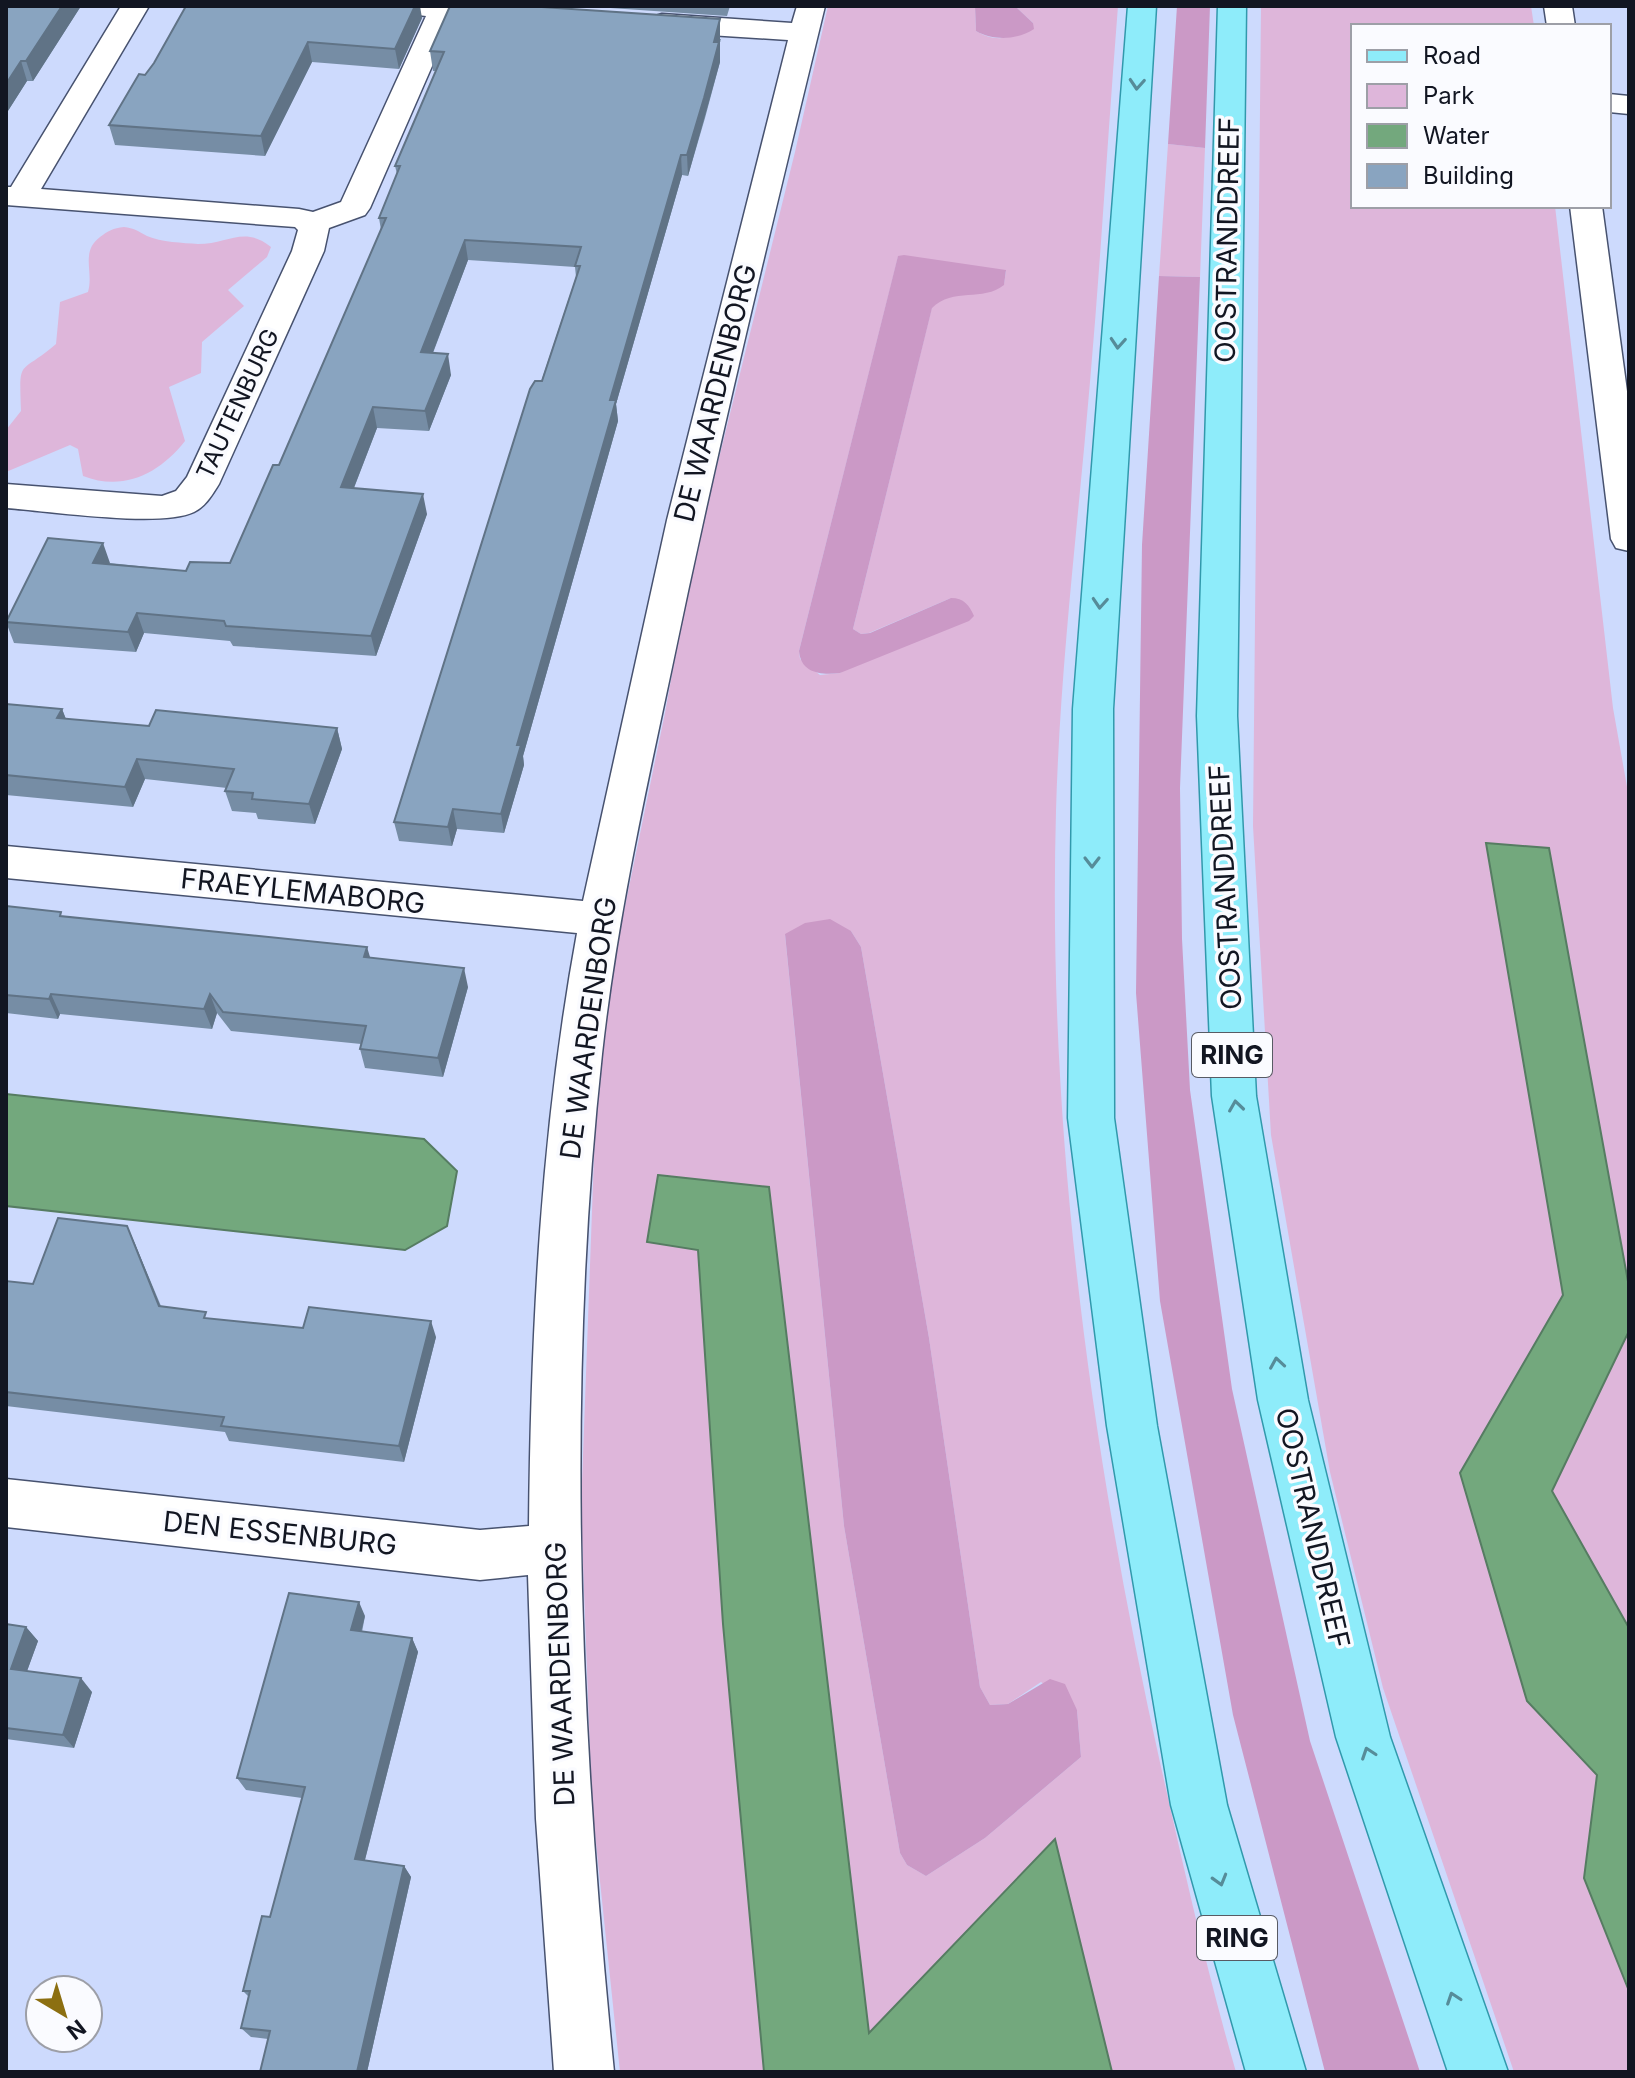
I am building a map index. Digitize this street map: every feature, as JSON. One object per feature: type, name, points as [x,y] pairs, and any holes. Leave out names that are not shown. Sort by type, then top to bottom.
[{"type":"main road","name":"RING","points":[[1142,6],[1093,709],[1091,1118],[1132,1426],[1199,1805],[1276,2072]]},
{"type":"main road","name":"OOSTRANDDREEF","points":[[1232,6],[1217,716],[1234,1096],[1283,1400],[1363,1737],[1478,2072]]},
{"type":"street","points":[[135,6],[13,196],[299,218],[310,224],[354,208],[443,9]]},
{"type":"street","points":[[404,6],[542,15]]},
{"type":"street","points":[[637,21],[808,19]]},
{"type":"street","name":"DE WAARDENBORG","points":[[584,2072],[561,1782],[555,1548],[563,1247],[575,1101],[600,919],[689,495],[808,19]]},
{"type":"street","points":[[1586,208],[1629,539]]},
{"type":"street","name":"TAUTENBURG","points":[[6,496],[162,508],[182,504],[192,498],[205,477],[314,238],[310,224]]},
{"type":"street","name":"FRAEYLEMABORG","points":[[6,862],[600,919]]},
{"type":"street","name":"DEN ESSENBURG","points":[[6,1503],[480,1555],[555,1548]]},
{"type":"green space","points":[[828,6],[975,6],[976,31],[1006,38],[1033,23],[1015,6],[1118,6],[1058,757],[1055,932],[1059,1052],[1079,1292],[1114,1530],[1170,1805],[1236,2072],[1112,2072],[1055,1839],[869,2035],[769,1188],[659,1175],[648,1242],[698,1249],[723,1624],[764,2072],[620,2072],[592,1805],[581,1510],[596,1102],[616,950],[690,575]],"holes":[[[898,257],[1006,271],[1004,284],[956,295],[932,307],[853,629],[861,634],[869,633],[951,598],[840,673],[820,675],[800,659],[799,651]],[[851,931],[861,947],[929,1338],[980,1687],[990,1705],[1008,1704],[1041,1682],[1077,1710],[1081,1757],[985,1838],[926,1876],[907,1865],[900,1853],[844,1526],[785,935]]]},
{"type":"green space","points":[[1261,6],[1531,6],[1534,24],[1351,24],[1351,208],[1555,208],[1613,708],[1629,798],[1629,1287],[1549,849],[1486,844],[1563,1295],[1461,1473],[1527,1701],[1597,1775],[1584,1878],[1629,1991],[1629,2072],[1514,2072],[1383,1688],[1330,1472],[1271,1135],[1253,826]]},
{"type":"green space","points":[[1168,144],[1205,148],[1200,277],[1159,276]]},
{"type":"green space","points":[[124,227],[172,242],[198,244],[244,236],[271,247],[267,257],[228,290],[244,306],[202,342],[201,373],[169,387],[185,441],[164,462],[127,480],[98,480],[83,476],[78,449],[70,445],[6,472],[6,430],[21,411],[21,374],[56,344],[60,302],[88,292],[89,256],[94,243],[108,231]]},
{"type":"green space","points":[[1629,1331],[1629,1628],[1552,1491]]},
{"type":"shaded area","points":[[975,6],[1015,6],[1033,23],[1034,29],[1013,37],[998,38],[983,34],[976,31]]},
{"type":"shaded area","points":[[1177,6],[1210,6],[1205,148],[1168,144]]},
{"type":"shaded area","points":[[898,256],[1006,270],[1004,285],[987,293],[949,298],[932,308],[853,629],[861,634],[870,633],[951,598],[966,603],[974,616],[969,621],[840,673],[820,673],[808,669],[799,651]]},
{"type":"shaded area","points":[[1159,276],[1200,277],[1180,788],[1182,939],[1190,1090],[1232,1389],[1310,1741],[1420,2072],[1325,2072],[1233,1715],[1160,1301],[1136,993],[1142,545]]},
{"type":"shaded area","points":[[830,919],[851,931],[861,947],[929,1338],[980,1687],[990,1705],[1008,1704],[1050,1679],[1065,1684],[1077,1710],[1081,1757],[985,1838],[926,1876],[907,1865],[900,1853],[844,1526],[785,934],[805,923]]},
{"type":"water","points":[[1486,843],[1549,848],[1629,1287],[1629,1331],[1552,1491],[1629,1628],[1629,1991],[1584,1878],[1597,1775],[1527,1701],[1460,1473],[1563,1295]]},
{"type":"water","points":[[6,1094],[424,1139],[457,1171],[447,1226],[405,1250],[6,1206]]},
{"type":"water","points":[[658,1175],[769,1187],[869,2033],[1055,1839],[1112,2072],[764,2072],[723,1624],[698,1250],[647,1242]]},
{"type":"building","points":[[6,6],[62,6],[26,61],[21,61],[6,84]]},
{"type":"building","points":[[186,6],[415,6],[395,49],[308,42],[261,136],[109,125],[139,74],[145,75],[154,63]]},
{"type":"building","points":[[450,6],[527,6],[720,19],[714,42],[719,42],[704,98],[687,155],[681,155],[610,400],[616,400],[517,745],[521,745],[501,814],[453,809],[448,827],[394,822],[530,389],[535,381],[542,381],[580,266],[575,266],[581,247],[465,240],[421,352],[448,354],[425,411],[373,407],[341,487],[423,494],[371,636],[226,626],[224,621],[137,613],[128,632],[6,622],[48,538],[103,543],[93,563],[186,571],[190,562],[230,563],[273,465],[279,465],[386,218],[379,218],[400,166],[395,166],[444,52],[430,51]]},
{"type":"building","points":[[6,704],[62,709],[57,718],[149,726],[156,710],[337,728],[309,804],[252,799],[253,793],[225,791],[234,769],[137,759],[125,787],[6,775]]},
{"type":"building","points":[[6,906],[61,912],[60,916],[367,947],[364,957],[464,968],[438,1058],[360,1049],[366,1026],[223,1012],[210,994],[204,1009],[51,994],[49,999],[6,995]]},
{"type":"building","points":[[58,1218],[127,1226],[159,1306],[206,1312],[204,1318],[303,1328],[309,1307],[431,1321],[399,1446],[221,1426],[224,1417],[6,1392],[6,1281],[33,1284]]},
{"type":"building","points":[[289,1593],[359,1602],[351,1630],[412,1638],[355,1859],[404,1866],[357,2072],[260,2072],[270,2031],[241,2028],[250,1991],[243,1991],[262,1916],[270,1917],[305,1787],[237,1778]]},
{"type":"building","points":[[6,1624],[26,1627],[11,1669],[81,1678],[63,1735],[6,1728]]}]
